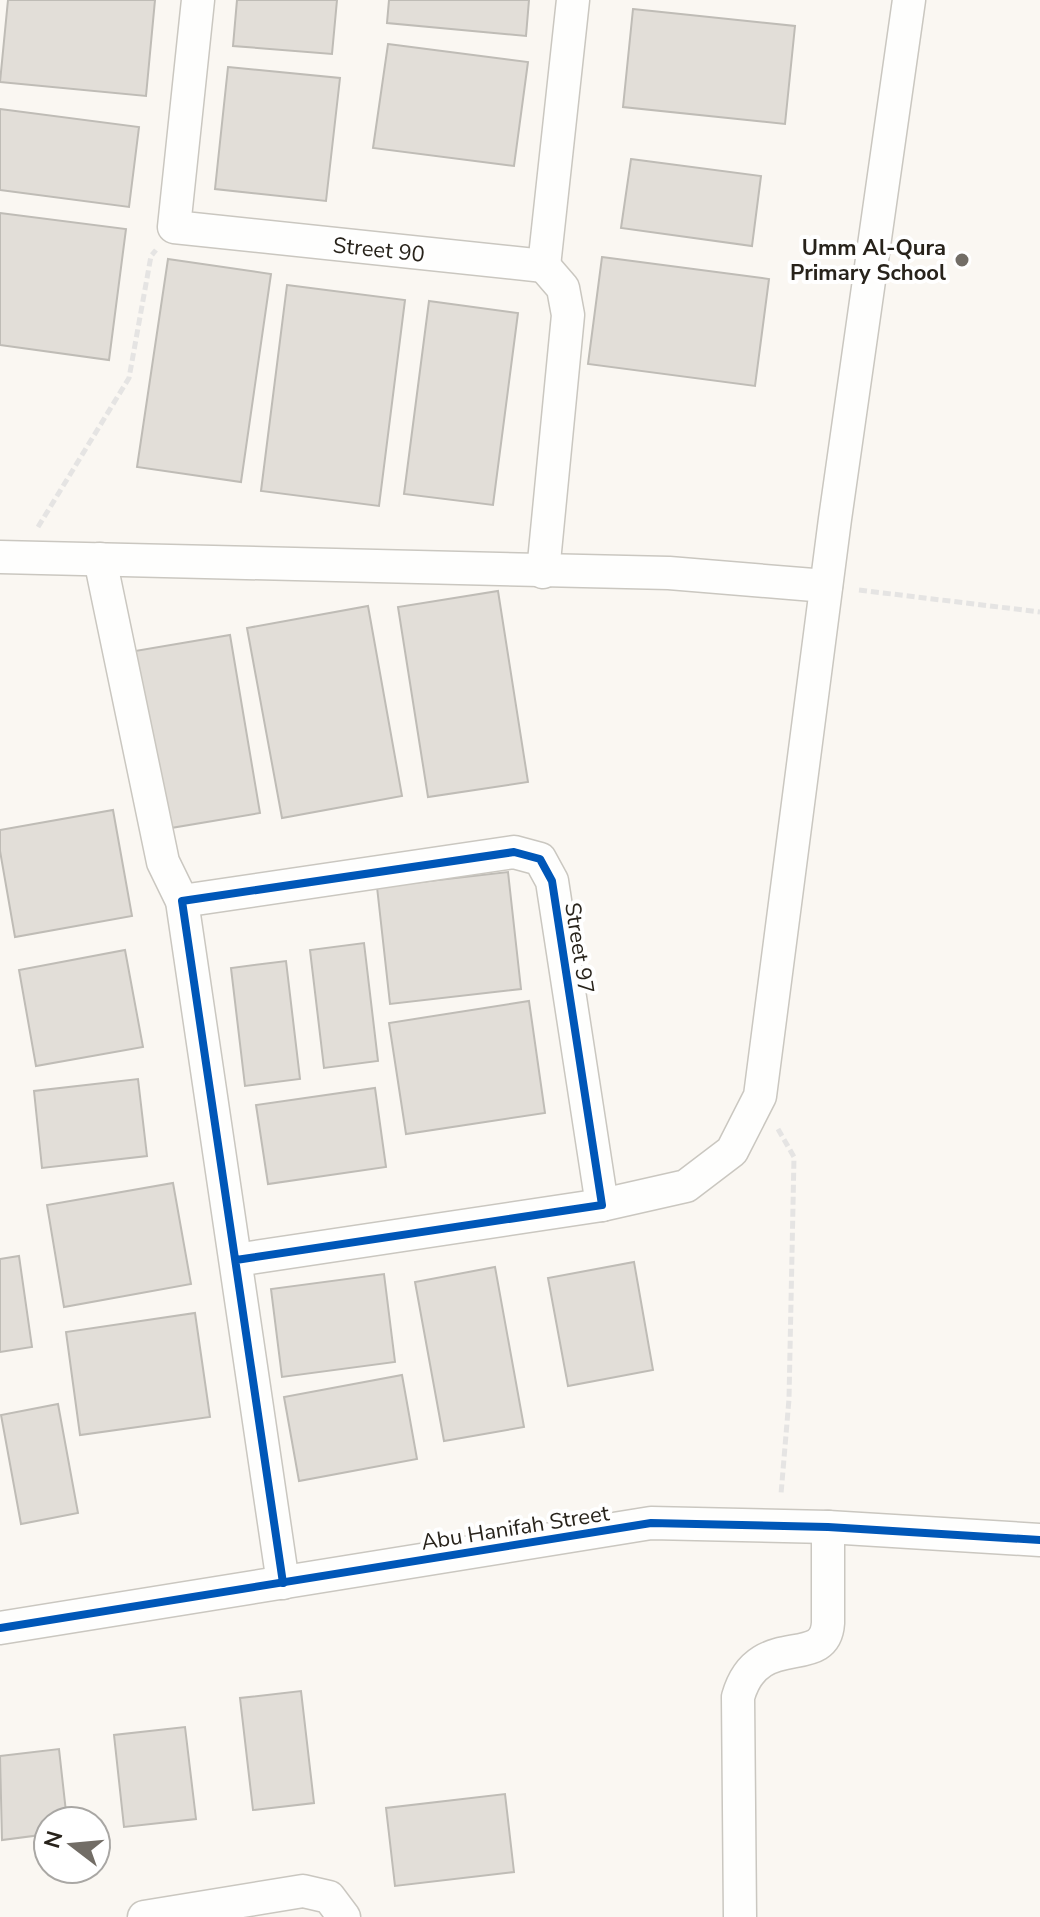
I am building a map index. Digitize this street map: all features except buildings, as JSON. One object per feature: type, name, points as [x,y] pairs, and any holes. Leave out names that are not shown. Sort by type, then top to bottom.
[{"type":"street","points":[[174,227],[198,0]]},
{"type":"street","points":[[543,572],[568,315],[563,288],[544,266],[573,0]]},
{"type":"street","points":[[236,1260],[602,1205],[686,1186],[732,1151],[760,1096],[826,586],[909,0]]},
{"type":"street","name":"Street 90","points":[[174,227],[544,266]]},
{"type":"street","points":[[10,558],[669,573],[826,586]]},
{"type":"street","points":[[100,559],[163,862],[182,901],[283,1583]]},
{"type":"street","name":"Street 97","points":[[182,901],[514,852],[540,859],[552,881],[602,1205]]},
{"type":"street","name":"Abu Hanifah Street","points":[[0,1628],[651,1523],[828,1527],[1040,1540]]},
{"type":"street","points":[[740,1917],[738,1697],[748,1671],[758,1661],[812,1648],[824,1638],[828,1623],[828,1527]]},
{"type":"street","points":[[144,1917],[303,1891],[329,1897],[344,1917]]},
{"type":"path","points":[[10,558],[129,378],[151,256],[174,227]]},
{"type":"path","points":[[826,586],[1040,612]]},
{"type":"path","points":[[760,1096],[794,1157],[789,1399],[779,1526]]},
{"type":"cycle path","points":[[236,1260],[602,1205],[552,881],[540,859],[514,852],[182,901],[283,1583]]},
{"type":"cycle path","points":[[0,1628],[651,1523],[828,1527],[1040,1540]]},
{"type":"place","name":"Umm Al-Qura Primary School","points":[[962,260]]}]
